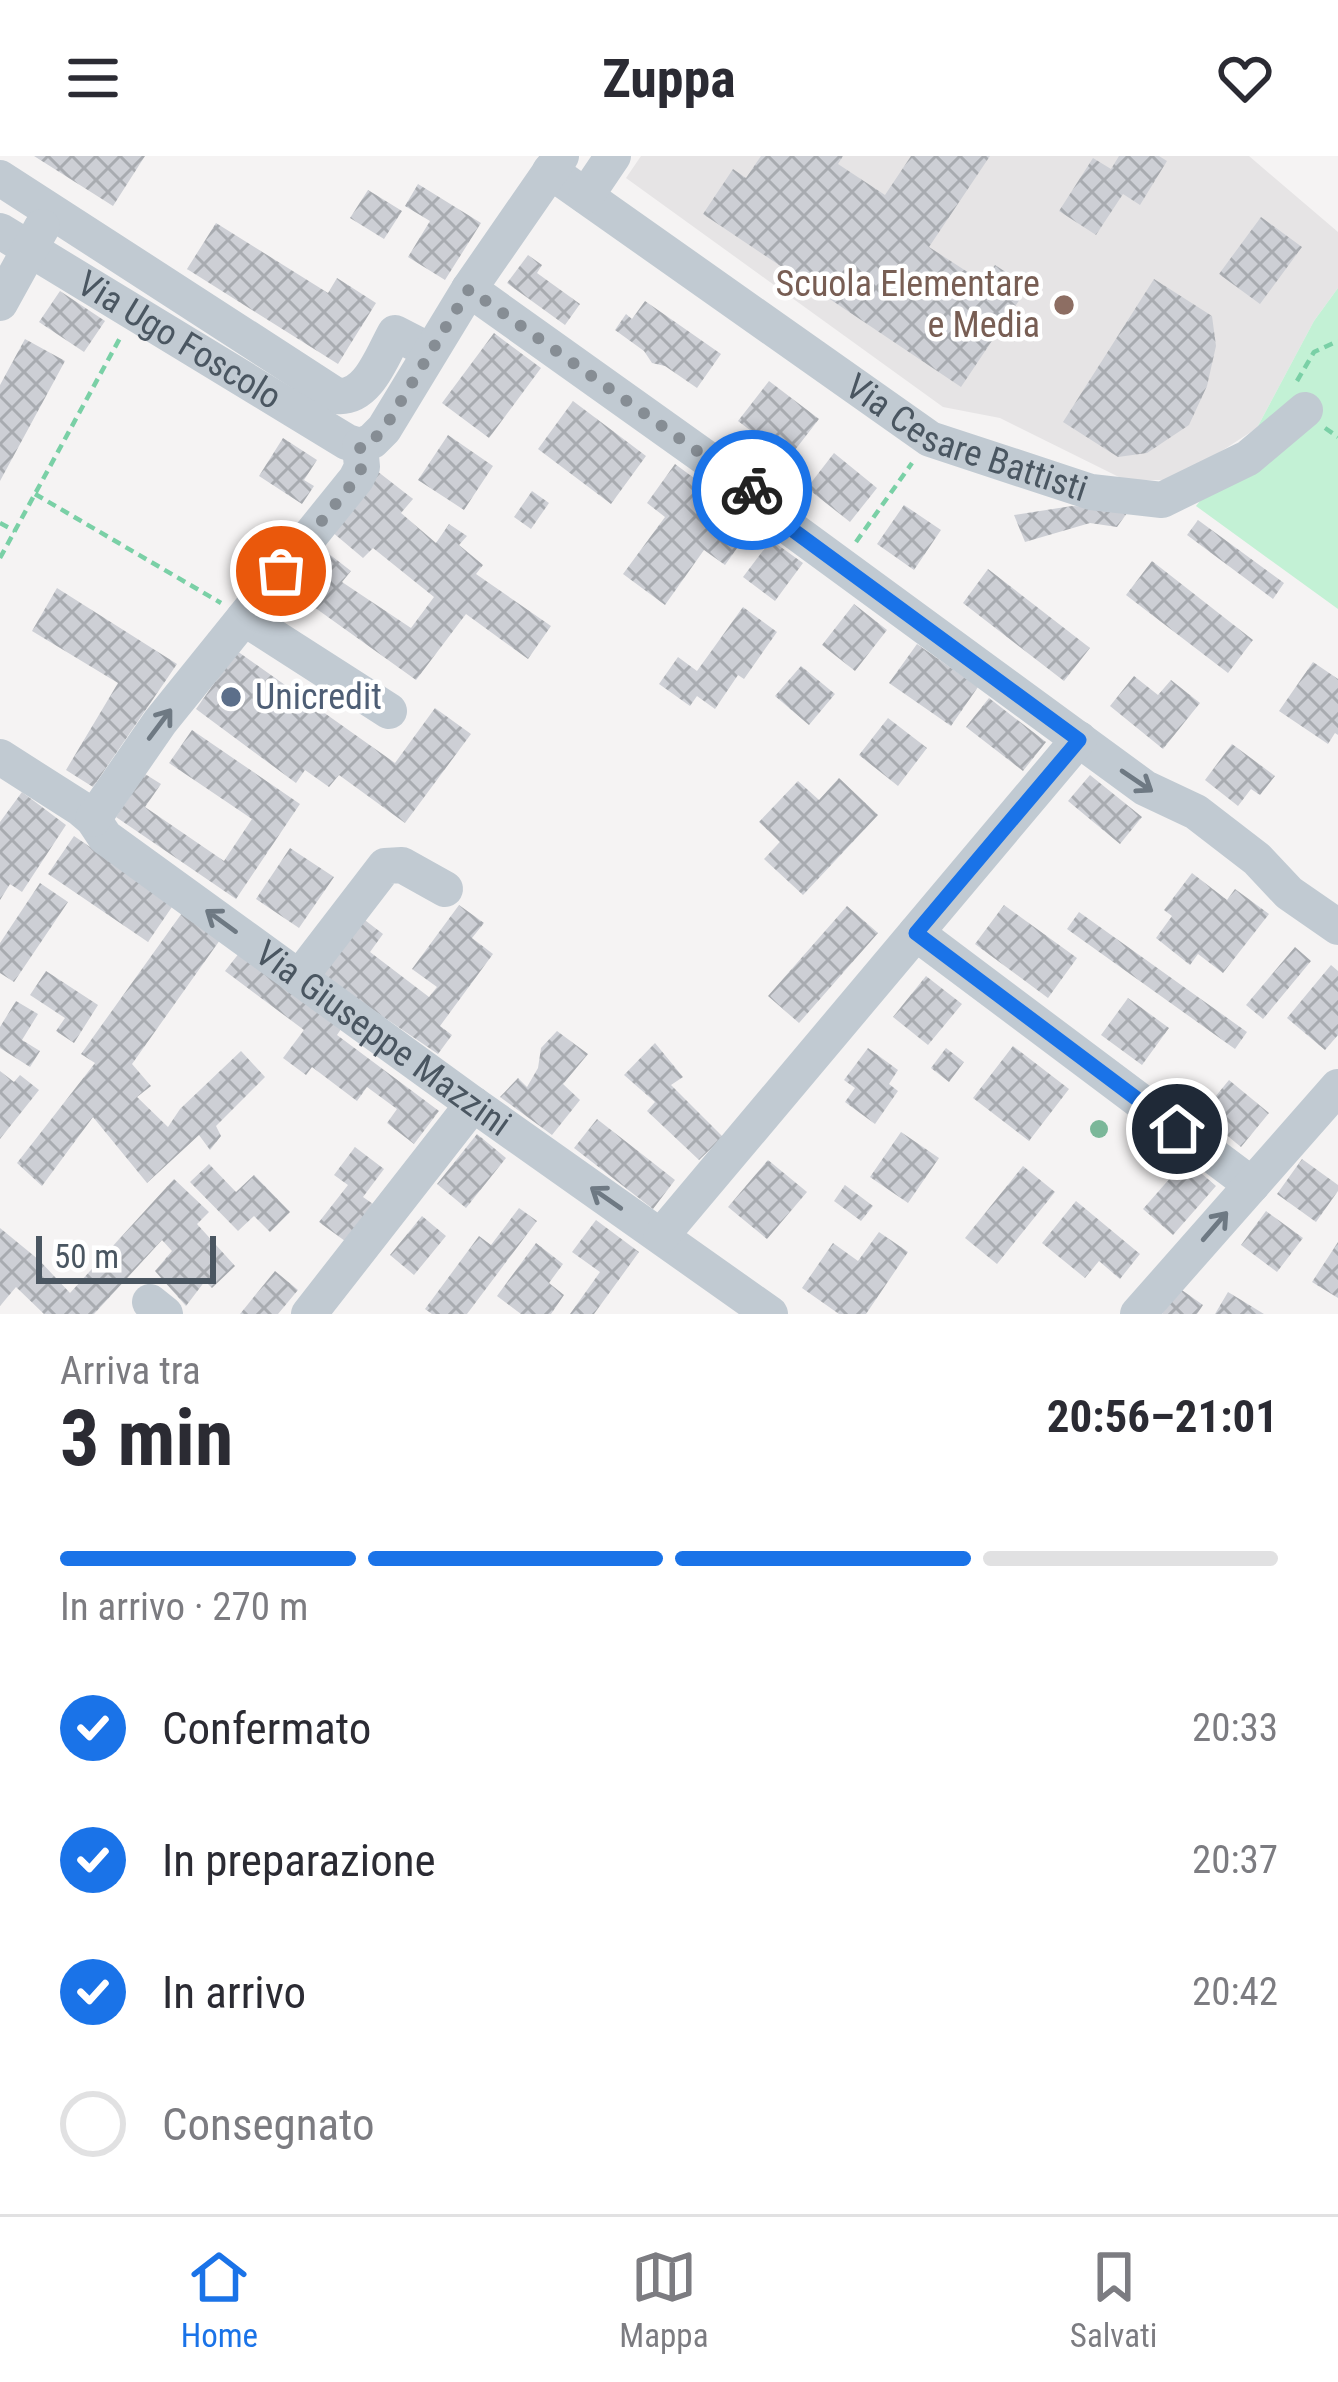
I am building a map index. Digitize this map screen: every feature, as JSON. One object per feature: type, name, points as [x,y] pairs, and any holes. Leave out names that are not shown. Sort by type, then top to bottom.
[{"type":"street","points":[[586,196],[613,156]]},
{"type":"street","name":"Via Cesare Battisti","points":[[93,819],[160,722],[356,479],[362,467],[360,446],[384,429],[469,289],[555,164],[586,196],[930,440],[1090,492],[1162,500],[1248,458],[1305,410]]},
{"type":"street","points":[[0,178],[337,396],[349,397],[362,389],[395,333],[430,351]]},
{"type":"street","points":[[0,303],[15,240],[51,212]]},
{"type":"street","name":"Via Ugo Foscolo","points":[[15,240],[360,446]]},
{"type":"street","points":[[126,308],[140,269]]},
{"type":"street","points":[[469,289],[772,505],[786,525],[1145,788],[1196,812],[1257,859],[1289,893],[1338,926]]},
{"type":"street","points":[[244,619],[389,711]]},
{"type":"street","points":[[661,1236],[1079,740]]},
{"type":"street","name":"Via Giuseppe Mazzini","points":[[0,757],[80,808],[105,837],[770,1314]]},
{"type":"street","points":[[299,978],[385,866],[402,865],[445,889]]},
{"type":"street","points":[[916,933],[1252,1185]]},
{"type":"street","points":[[1138,1314],[1338,1087]]},
{"type":"street","points":[[309,1314],[473,1104]]},
{"type":"path","points":[[0,558],[126,308]]},
{"type":"path","points":[[1305,410],[1293,388],[1314,352],[1338,341]]},
{"type":"path","points":[[839,564],[930,440]]},
{"type":"path","points":[[34,494],[244,619]]},
{"type":"path","points":[[0,523],[15,531]]},
{"type":"shaded area","name":"Scuola Elementare e Media","points":[[641,156],[1249,156],[1338,232],[1338,288],[1314,321],[1257,428],[1177,480],[1125,480],[1000,418],[943,407],[626,178]]},
{"type":"green space","points":[[1338,288],[1338,609],[1196,506],[1257,428],[1314,321]]},
{"type":"building","points":[[34,156],[145,156],[113,206]]},
{"type":"building","points":[[761,156],[843,156],[838,164],[885,195],[911,156],[990,156],[929,247],[983,282],[995,265],[1028,287],[961,387],[703,214],[733,169],[746,178]]},
{"type":"building","points":[[1119,156],[1159,156],[1167,161],[1140,205],[1123,194],[1096,235],[1059,211],[1093,158],[1111,169]]},
{"type":"building","points":[[418,184],[481,223],[445,280],[408,257],[430,221],[405,206]]},
{"type":"building","points":[[368,190],[402,211],[384,239],[350,218]]},
{"type":"building","points":[[1261,217],[1302,247],[1260,304],[1219,274]]},
{"type":"building","points":[[216,223],[328,293],[337,278],[376,303],[338,364],[187,269]]},
{"type":"building","points":[[528,255],[542,265],[537,273],[580,304],[565,325],[507,283]]},
{"type":"building","points":[[1154,279],[1212,316],[1216,346],[1207,386],[1189,425],[1147,453],[1118,457],[1063,422]]},
{"type":"building","points":[[60,291],[105,321],[84,352],[39,322]]},
{"type":"building","points":[[645,301],[721,354],[697,388],[665,366],[652,363],[644,351],[615,330],[626,314],[632,319]]},
{"type":"building","points":[[494,333],[541,368],[489,438],[442,403]]},
{"type":"building","points":[[25,339],[65,361],[0,481],[0,385]]},
{"type":"building","points":[[769,381],[819,419],[788,459],[738,421]]},
{"type":"building","points":[[573,401],[646,456],[611,504],[538,449]]},
{"type":"building","points":[[448,435],[493,466],[464,510],[418,480]]},
{"type":"building","points":[[283,438],[317,460],[304,480],[314,486],[302,504],[259,476]]},
{"type":"building","points":[[834,453],[877,488],[850,522],[807,488]]},
{"type":"building","points":[[675,464],[755,523],[725,565],[704,550],[665,605],[623,574],[665,517],[647,503]]},
{"type":"building","points":[[377,471],[413,499],[401,513],[436,543],[449,524],[467,536],[459,545],[483,565],[476,574],[551,626],[528,659],[466,614],[416,680],[300,597],[284,620],[272,611],[320,547],[351,571],[342,582],[411,628],[434,597],[373,548],[363,558],[331,531]]},
{"type":"building","points":[[532,491],[549,503],[531,529],[514,517]]},
{"type":"building","points":[[904,505],[941,530],[914,570],[877,544]]},
{"type":"building","points":[[1072,506],[1130,509],[1117,527],[1090,523],[1025,542],[1014,515]]},
{"type":"building","points":[[1198,520],[1284,583],[1273,599],[1187,535]]},
{"type":"building","points":[[771,540],[803,563],[775,601],[743,577]]},
{"type":"building","points":[[1152,561],[1253,640],[1228,673],[1126,595]]},
{"type":"building","points":[[988,569],[1090,648],[1064,681],[963,603]]},
{"type":"building","points":[[57,588],[177,664],[93,787],[66,770],[118,683],[32,631]]},
{"type":"building","points":[[854,604],[887,630],[855,671],[822,645]]},
{"type":"building","points":[[743,607],[777,632],[744,679],[738,675],[715,709],[697,696],[690,706],[659,684],[678,657],[697,671]]},
{"type":"building","points":[[917,644],[978,687],[951,726],[889,683]]},
{"type":"building","points":[[237,651],[395,763],[435,708],[471,734],[405,823],[339,775],[329,787],[305,770],[296,783],[196,709]]},
{"type":"building","points":[[1313,662],[1338,679],[1338,735],[1328,744],[1279,711]]},
{"type":"building","points":[[801,666],[835,694],[809,725],[775,696]]},
{"type":"building","points":[[1134,676],[1158,695],[1171,680],[1200,703],[1163,749],[1110,706]]},
{"type":"building","points":[[989,698],[1046,742],[1023,771],[966,727]]},
{"type":"building","points":[[888,718],[927,748],[898,786],[859,755]]},
{"type":"building","points":[[192,730],[300,804],[236,899],[116,817],[145,774],[161,784],[145,807],[224,861],[252,819],[169,763]]},
{"type":"building","points":[[1232,744],[1275,776],[1260,795],[1251,789],[1238,806],[1205,780]]},
{"type":"building","points":[[1090,775],[1142,817],[1120,844],[1068,801]]},
{"type":"building","points":[[839,778],[878,815],[803,895],[764,859],[780,842],[759,822],[798,781],[819,800]]},
{"type":"building","points":[[22,792],[66,825],[22,892],[10,884],[0,900],[0,822]]},
{"type":"building","points":[[74,836],[174,904],[148,942],[48,874]]},
{"type":"building","points":[[290,848],[334,877],[299,928],[256,899]]},
{"type":"building","points":[[1192,873],[1227,900],[1235,889],[1269,914],[1223,973],[1198,954],[1190,965],[1156,938],[1172,916],[1164,910]]},
{"type":"building","points":[[40,883],[68,902],[14,982],[0,973],[0,943]]},
{"type":"building","points":[[459,905],[484,923],[472,938],[493,954],[440,1026],[452,1035],[438,1054],[323,976],[357,914],[383,934],[370,952],[429,997],[437,987],[412,969]]},
{"type":"building","points":[[1004,905],[1077,958],[1048,998],[975,944]]},
{"type":"building","points":[[847,906],[878,933],[799,1023],[768,996]]},
{"type":"building","points":[[1079,912],[1247,1032],[1235,1049],[1067,929]]},
{"type":"building","points":[[182,913],[220,940],[132,1064],[151,1086],[137,1097],[168,1127],[180,1109],[241,1051],[265,1077],[216,1126],[221,1136],[210,1150],[199,1135],[147,1183],[93,1117],[42,1186],[17,1163],[95,1063],[81,1054]]},
{"type":"building","points":[[1295,947],[1311,961],[1263,1019],[1246,1005]]},
{"type":"building","points":[[240,952],[341,1029],[337,1035],[439,1111],[414,1144],[387,1123],[397,1109],[367,1087],[357,1101],[312,1067],[306,1075],[283,1058],[304,1030],[225,971]]},
{"type":"building","points":[[1331,965],[1338,971],[1338,1035],[1325,1050],[1287,1018]]},
{"type":"building","points":[[46,971],[98,1005],[74,1043],[56,1031],[65,1018],[30,995]]},
{"type":"building","points":[[926,976],[962,1004],[928,1045],[893,1017]]},
{"type":"building","points":[[1128,998],[1169,1028],[1142,1065],[1101,1035]]},
{"type":"building","points":[[16,1001],[38,1014],[22,1040],[40,1051],[30,1067],[0,1048],[0,1027]]},
{"type":"building","points":[[557,1031],[588,1054],[563,1084],[580,1100],[552,1135],[500,1097],[518,1078],[527,1087],[538,1068],[541,1048]]},
{"type":"building","points":[[655,1043],[683,1077],[671,1085],[723,1137],[699,1160],[647,1111],[655,1102],[624,1075]]},
{"type":"building","points":[[1013,1046],[1069,1089],[1029,1141],[973,1098]]},
{"type":"building","points":[[868,1048],[898,1070],[889,1084],[898,1091],[875,1124],[845,1102],[855,1088],[844,1080]]},
{"type":"building","points":[[946,1048],[964,1062],[949,1082],[931,1068]]},
{"type":"building","points":[[0,1071],[14,1082],[20,1075],[39,1090],[0,1139]]},
{"type":"building","points":[[1229,1080],[1269,1113],[1241,1147],[1201,1114]]},
{"type":"building","points":[[597,1119],[675,1180],[653,1209],[574,1148]]},
{"type":"building","points":[[901,1132],[939,1158],[908,1203],[870,1177]]},
{"type":"building","points":[[477,1134],[506,1158],[466,1208],[437,1184]]},
{"type":"building","points":[[355,1147],[384,1169],[363,1197],[373,1204],[345,1241],[319,1222],[348,1185],[334,1175]]},
{"type":"building","points":[[1302,1159],[1338,1185],[1316,1222],[1277,1194]]},
{"type":"building","points":[[768,1160],[807,1192],[767,1239],[728,1207]]},
{"type":"building","points":[[1186,1160],[1216,1186],[1173,1235],[1143,1209]]},
{"type":"building","points":[[209,1164],[236,1192],[254,1175],[290,1212],[270,1232],[254,1216],[238,1231],[190,1182]]},
{"type":"building","points":[[1023,1166],[1055,1192],[997,1264],[965,1238]]},
{"type":"building","points":[[174,1179],[209,1212],[197,1224],[235,1266],[212,1288],[205,1281],[186,1306],[155,1271],[172,1251],[162,1240],[94,1314],[44,1314],[16,1287],[0,1306],[0,1228],[70,1293]]},
{"type":"building","points":[[845,1185],[873,1206],[861,1221],[834,1201]]},
{"type":"building","points":[[1076,1201],[1140,1254],[1120,1279],[1099,1261],[1085,1278],[1042,1243]]},
{"type":"building","points":[[519,1208],[537,1221],[467,1314],[432,1314],[425,1309],[479,1236],[491,1245]]},
{"type":"building","points":[[1266,1211],[1303,1238],[1277,1272],[1241,1245]]},
{"type":"building","points":[[422,1216],[446,1236],[414,1275],[390,1255]]},
{"type":"building","points":[[596,1220],[639,1252],[594,1314],[570,1314],[600,1272],[572,1252]]},
{"type":"building","points":[[879,1232],[908,1252],[866,1314],[839,1314],[802,1288],[833,1243],[858,1261]]},
{"type":"building","points":[[1338,1242],[1338,1298],[1312,1282]]},
{"type":"building","points":[[536,1243],[563,1264],[549,1283],[564,1295],[551,1314],[521,1314],[497,1296]]},
{"type":"building","points":[[275,1271],[298,1290],[278,1314],[240,1314]]},
{"type":"building","points":[[1179,1288],[1203,1305],[1197,1314],[1162,1314]]},
{"type":"building","points":[[1228,1292],[1264,1314],[1215,1314]]},
{"type":"way so far","points":[[281,571],[356,479],[362,467],[360,446],[384,429],[469,289],[752,490]]},
{"type":"place","name":"Scuola Elementare e Media","points":[[1064,305]]},
{"type":"place","name":"Unicredit","points":[[231,697]]},
{"type":"route","points":[[752,490],[772,505],[786,525],[1079,740],[916,933],[1177,1129]]}]
